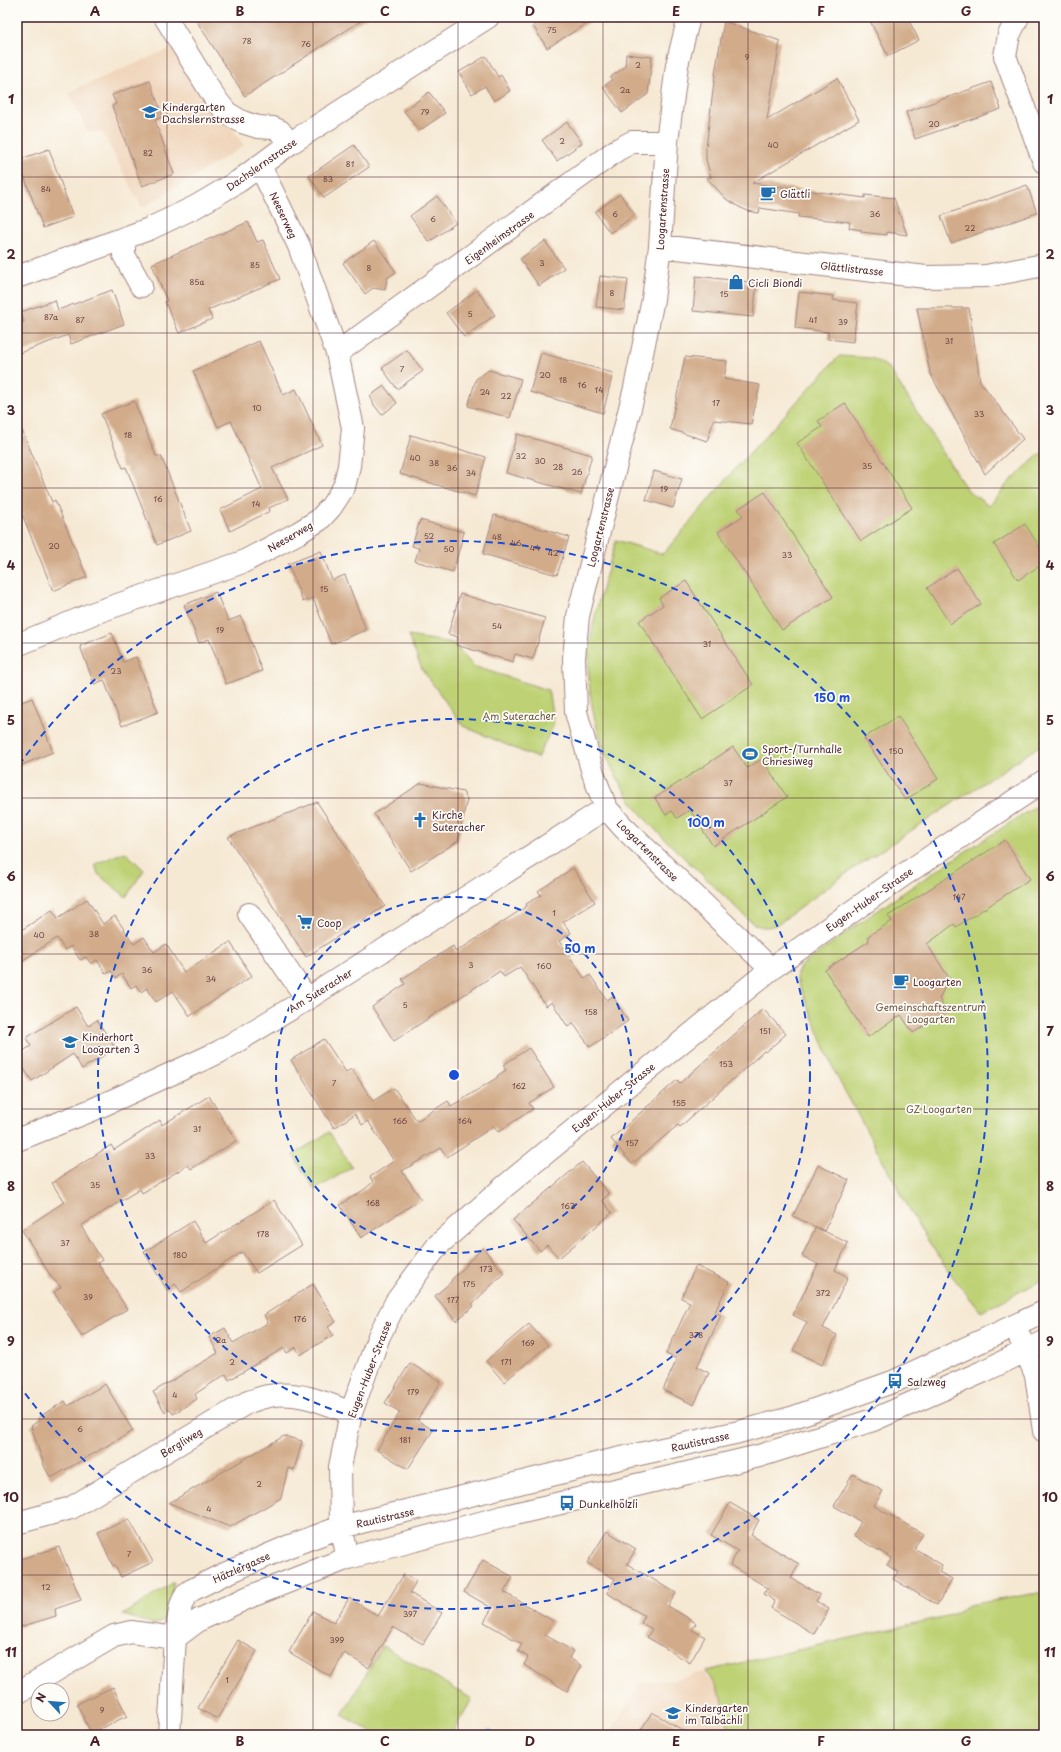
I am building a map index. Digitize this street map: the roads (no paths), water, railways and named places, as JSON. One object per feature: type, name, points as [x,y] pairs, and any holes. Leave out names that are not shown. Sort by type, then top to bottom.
[{"type":"street","points":[[165,17],[214,97],[227,113],[242,122],[258,127],[273,128],[280,132],[289,144]]},
{"type":"street","name":"Dachslernstrasse","points":[[17,278],[149,229],[195,207],[239,181],[289,144],[488,17]]},
{"type":"street","name":"Loogartenstrasse","points":[[689,17],[677,65],[666,142],[660,246],[653,299],[635,388],[578,616],[574,658],[576,712],[593,772],[606,808],[623,827],[771,969]]},
{"type":"street","points":[[1018,17],[1009,35],[1004,56],[1044,162]]},
{"type":"street","name":"Eigenheimstrasse","points":[[337,353],[617,150],[632,142],[666,142]]},
{"type":"street","name":"Neeserweg","points":[[17,645],[94,613],[243,562],[298,534],[319,520],[331,507],[344,487],[352,448],[353,428],[337,353],[316,290],[299,246],[260,166]]},
{"type":"street","points":[[124,238],[124,255],[141,286]]},
{"type":"street","name":"Glättlistrasse","points":[[660,246],[926,277],[986,276],[1044,265]]},
{"type":"street","name":"Eugen-Huber-Strasse","points":[[348,1558],[341,1527],[340,1467],[350,1413],[379,1336],[396,1302],[438,1245],[504,1187],[771,969],[909,872],[1044,781]]},
{"type":"street","name":"Am Suteracher","points":[[17,1140],[92,1110],[219,1052],[307,999],[606,808]]},
{"type":"street","points":[[249,914],[307,999]]},
{"type":"street","name":"Rautistrasse","points":[[341,1527],[608,1461],[738,1432],[794,1417],[895,1381],[1044,1312]]},
{"type":"street","points":[[1013,1326],[1035,1346],[1036,1375],[1044,1431]]},
{"type":"street","points":[[17,1692],[114,1636],[131,1632],[174,1638],[199,1620],[220,1610],[298,1577],[348,1558],[510,1515],[759,1456],[873,1420],[982,1372],[1035,1346]]},
{"type":"street","name":"Bergliweg","points":[[17,1523],[71,1508],[248,1402],[270,1395],[297,1395],[326,1403],[350,1413]]},
{"type":"street","name":"Hätzlergasse","points":[[169,1735],[174,1638],[181,1605],[186,1594],[287,1547],[341,1527]]},
{"type":"place","name":"Kindergarten Dachslernstrasse","points":[[150,112]]},
{"type":"place","name":"Glättli","points":[[768,193]]},
{"type":"place","name":"Cicli Biondi","points":[[736,282]]},
{"type":"place","name":"Sport-/Turnhalle Chriesiweg","points":[[750,754]]},
{"type":"place","name":"Kirche Suteracher","points":[[420,820]]},
{"type":"place","name":"Coop","points":[[305,922]]},
{"type":"place","name":"Loogarten","points":[[901,981]]},
{"type":"place","name":"Kinderhort Loogarten 3","points":[[70,1042]]},
{"type":"place","name":"Salzweg","points":[[895,1381]]},
{"type":"place","name":"Dunkelhölzli","points":[[567,1503]]},
{"type":"place","name":"Kindergarten im Talbächli","points":[[673,1713]]},
{"type":"park label","name":"Gemeinschaftszentrum Loogarten","points":[[931,1012]]},
{"type":"park label","name":"GZ Loogarten","points":[[939,1108]]}]
